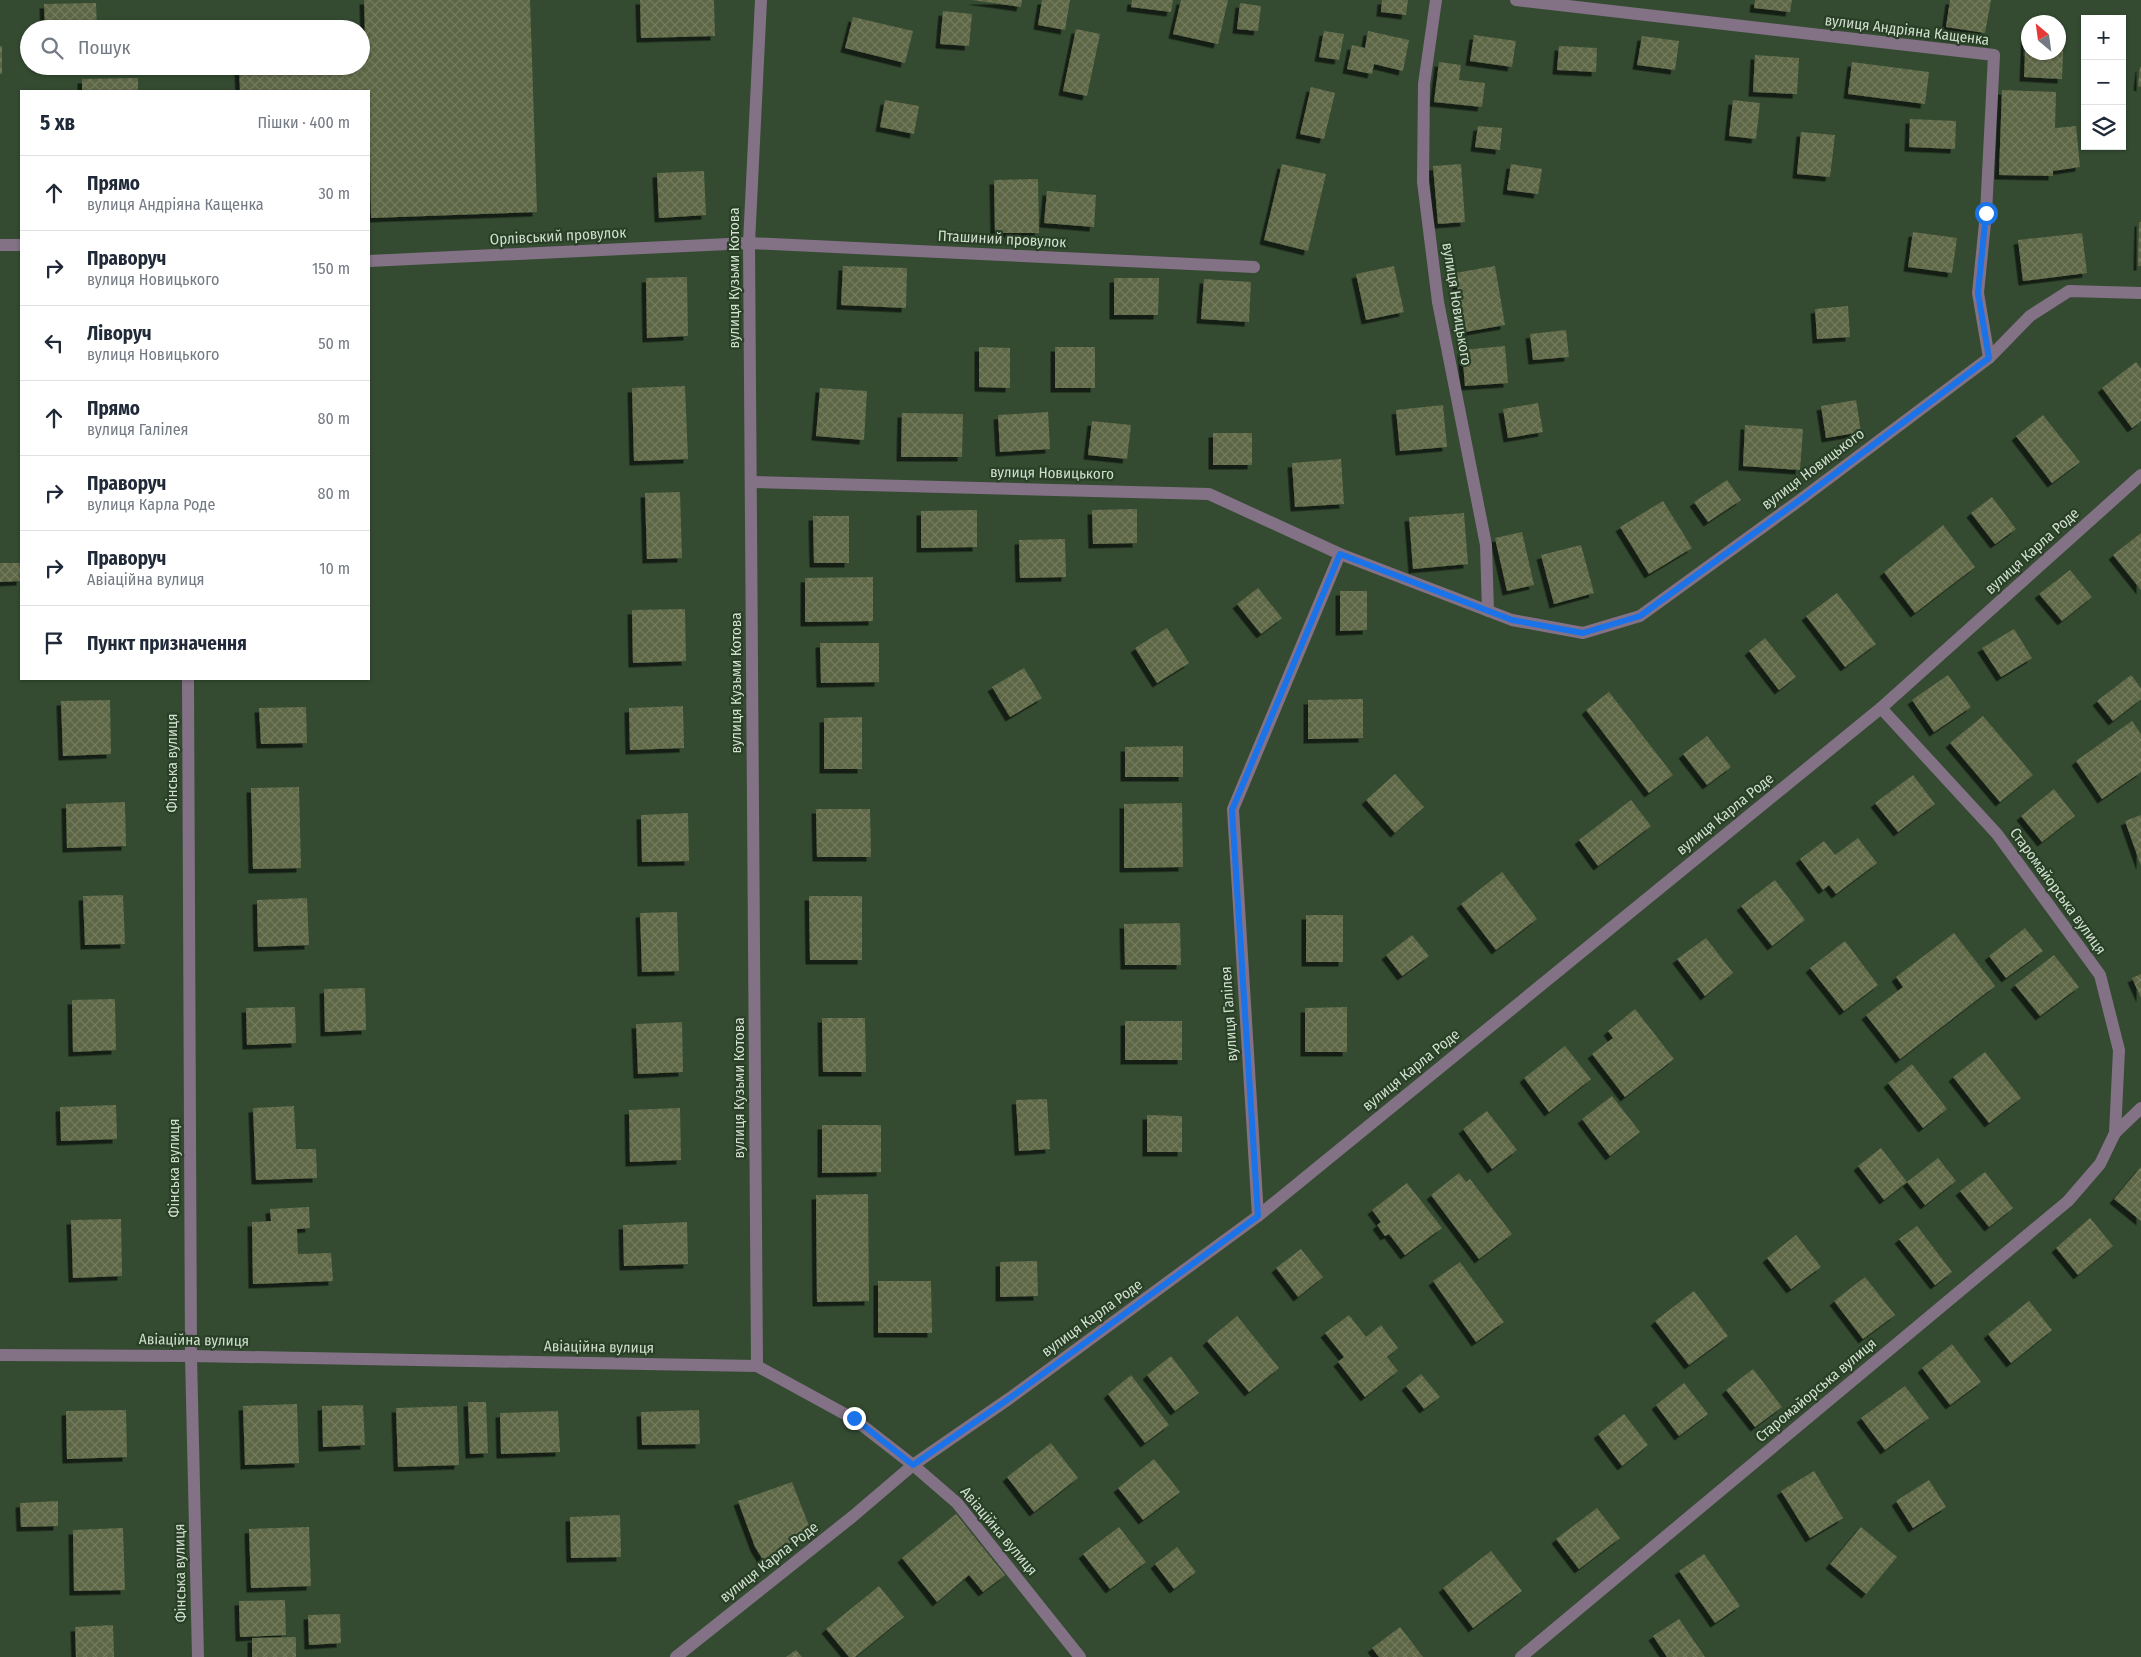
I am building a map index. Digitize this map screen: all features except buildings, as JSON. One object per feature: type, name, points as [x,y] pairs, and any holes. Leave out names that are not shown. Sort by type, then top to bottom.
[{"type":"street","name":"вулиця Кузьми Котова","points":[[757,1366],[749,243],[761,0]]},
{"type":"street","name":"вулиця Новицького","points":[[1436,0],[1424,84],[1423,182],[1438,302],[1486,546],[1488,611]]},
{"type":"street","name":"вулиця Андріяна Кащенка","points":[[1516,0],[1994,55],[1986,213],[1978,293],[1989,358]]},
{"type":"street","name":"Орлівський провулок","points":[[370,261],[749,243]]},
{"type":"street","name":"Пташиний провулок","points":[[749,243],[1254,267]]},
{"type":"street","points":[[0,245],[20,246]]},
{"type":"street","name":"вулиця Новицького","points":[[751,482],[1209,494],[1340,554],[1512,620],[1583,633],[1640,616],[1808,494],[1989,358],[2030,316],[2069,291],[2141,293]]},
{"type":"street","name":"вулиця Карла Роде","points":[[676,1657],[852,1517],[913,1465],[1010,1398],[1258,1216],[1881,708],[2141,475]]},
{"type":"street","name":"вулиця Галілея","points":[[1258,1216],[1232,810],[1340,554]]},
{"type":"street","name":"Фінська вулиця","points":[[188,680],[192,1356],[198,1657]]},
{"type":"street","name":"Старомайорська вулиця","points":[[1881,708],[1996,834],[2100,976],[2119,1050],[2115,1133]]},
{"type":"street","name":"Старомайорська вулиця","points":[[1522,1657],[2068,1201],[2100,1164],[2115,1133],[2141,1108]]},
{"type":"street","name":"Авіаційна вулиця","points":[[0,1355],[192,1356],[757,1366],[854,1418],[957,1503],[1080,1657]]},
{"type":"route","points":[[854,1418],[913,1465],[1010,1398],[1258,1216],[1232,810],[1340,554],[1512,620],[1583,633],[1640,616],[1800,500],[1989,358],[1978,293],[1986,213]]}]
